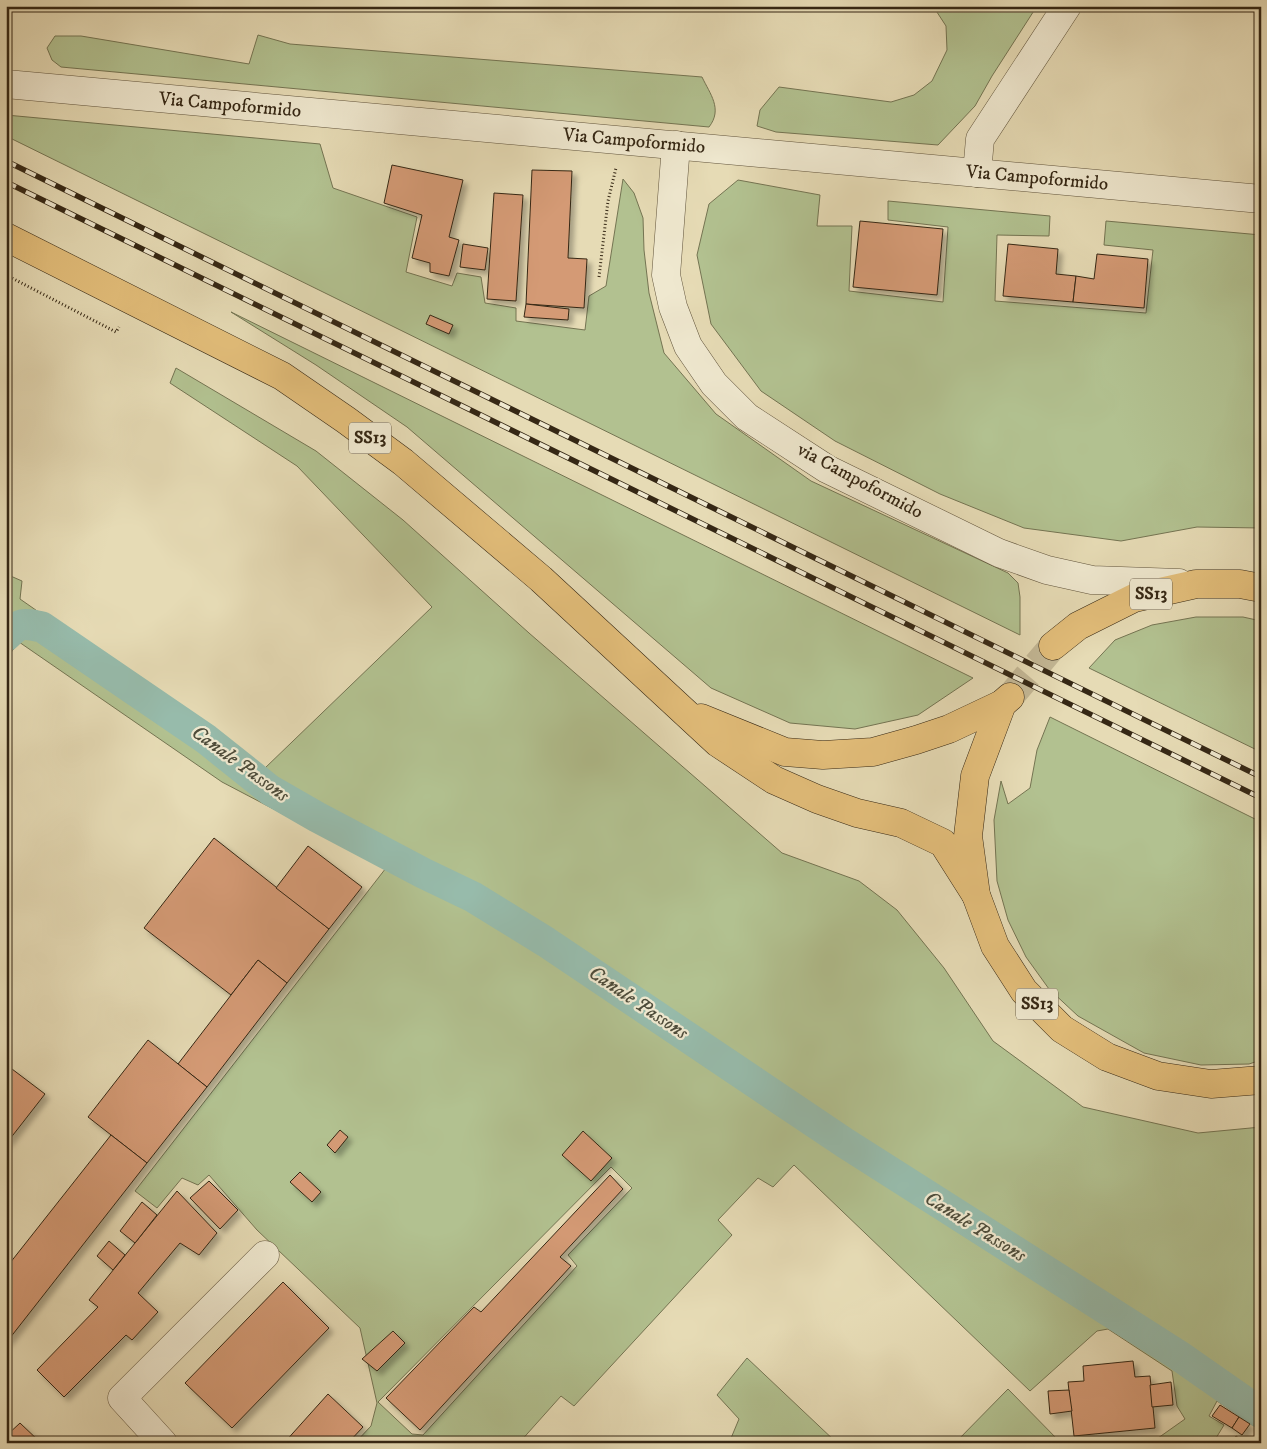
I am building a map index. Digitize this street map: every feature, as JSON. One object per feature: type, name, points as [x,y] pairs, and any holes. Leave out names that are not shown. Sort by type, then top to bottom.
[{"type":"main road","name":"SS13","points":[[6,236],[282,376],[346,420],[403,462],[541,579],[718,743],[774,780],[817,799],[857,813],[901,823],[943,843],[976,895],[995,946],[1024,991],[1062,1029],[1107,1057],[1158,1076],[1211,1084],[1261,1080]]},
{"type":"main road","name":"SS13","points":[[1054,646],[1078,626],[1134,598],[1196,584],[1240,584],[1261,588]]},
{"type":"main road","name":"SS13","points":[[683,711],[784,752],[823,755],[873,752],[916,740],[949,729],[1006,701],[974,776],[968,836],[976,895]]},
{"type":"street","points":[[977,173],[980,139],[1067,6]]},
{"type":"street","name":"Via Campoformido","points":[[10,84],[1261,199]]},
{"type":"street","name":"via Campoformido","points":[[676,145],[666,275],[673,308],[688,346],[714,384],[747,417],[827,469],[1000,553],[1048,570],[1092,580],[1196,584]]},
{"type":"street","points":[[163,1443],[122,1398],[265,1255]]},
{"type":"path","points":[[599,277],[608,201],[622,140]]},
{"type":"green space","points":[[933,6],[1037,6],[975,106],[938,145],[776,132],[757,126],[760,110],[779,87],[891,102],[914,95],[932,81],[947,50],[946,26]]},
{"type":"green space","points":[[258,35],[290,44],[702,77],[714,102],[715,114],[709,127],[61,67],[52,60],[47,48],[55,36],[81,36],[249,64]]},
{"type":"green space","points":[[6,115],[320,144],[333,188],[417,217],[406,272],[452,286],[457,273],[481,277],[485,303],[516,308],[516,321],[585,330],[589,296],[606,286],[623,179],[634,193],[643,218],[644,250],[649,293],[664,353],[716,414],[811,481],[1008,573],[1018,583],[1020,635],[6,136]]},
{"type":"green space","points":[[738,180],[820,195],[817,226],[852,226],[849,291],[943,302],[948,227],[888,220],[888,201],[1050,216],[1049,236],[997,235],[995,301],[1146,313],[1153,250],[1104,245],[1106,221],[1261,235],[1261,528],[1197,527],[1121,541],[1024,528],[940,494],[835,441],[761,391],[711,324],[697,255],[709,204]]},
{"type":"green space","points":[[231,312],[973,678],[918,715],[855,729],[790,723],[711,688],[407,427],[316,365]]},
{"type":"green space","points":[[176,368],[316,451],[403,520],[529,633],[782,853],[859,881],[897,910],[944,968],[993,1041],[1083,1107],[1198,1133],[1261,1127],[1261,1430],[1217,1401],[1209,1416],[1224,1425],[1213,1443],[1151,1443],[1185,1419],[1177,1406],[1172,1371],[1108,1329],[1097,1331],[1030,1391],[794,1165],[773,1187],[758,1178],[718,1220],[732,1235],[574,1406],[561,1396],[519,1443],[512,1443],[507,1439],[504,1443],[355,1443],[371,1426],[377,1403],[360,1328],[257,1230],[209,1175],[198,1185],[182,1178],[157,1208],[135,1191],[386,868],[222,782],[19,642],[6,659],[6,574],[22,581],[20,599],[264,769],[432,607],[297,466],[170,383]],"holes":[[[611,1167],[632,1188],[568,1255],[577,1266],[423,1435],[412,1434],[378,1402]]]},
{"type":"green space","points":[[1196,617],[1243,617],[1261,621],[1261,752],[1089,668],[1115,640],[1152,625]]},
{"type":"green space","points":[[1050,717],[1261,822],[1261,1060],[1249,1064],[1201,1065],[1144,1053],[1078,1016],[1049,989],[1026,957],[1008,920],[997,881],[994,820],[1001,781],[1008,804],[1030,788],[1037,750]]},
{"type":"green space","points":[[747,1358],[837,1443],[729,1443],[739,1419],[717,1395]]},
{"type":"green space","points":[[1008,1389],[1061,1443],[955,1443]]},
{"type":"building","points":[[392,165],[463,180],[449,237],[459,240],[449,276],[430,272],[430,263],[412,258],[422,215],[384,203]]},
{"type":"building","points":[[532,170],[572,171],[568,258],[587,259],[584,308],[526,304]]},
{"type":"building","points":[[494,193],[523,195],[516,301],[487,299]]},
{"type":"building","points":[[860,221],[943,229],[937,295],[853,287]]},
{"type":"building","points":[[463,244],[488,248],[485,270],[460,267]]},
{"type":"building","points":[[1008,244],[1058,249],[1056,274],[1076,276],[1073,302],[1003,296]]},
{"type":"building","points":[[1097,254],[1148,259],[1144,308],[1073,302],[1076,276],[1094,279]]},
{"type":"building","points":[[526,304],[569,309],[568,320],[524,317]]},
{"type":"building","points":[[430,315],[453,325],[449,334],[426,324]]},
{"type":"building","points":[[214,838],[329,929],[287,983],[258,960],[231,995],[144,928]]},
{"type":"building","points":[[308,846],[362,887],[329,929],[276,888]]},
{"type":"building","points":[[258,960],[287,983],[207,1087],[178,1064]]},
{"type":"building","points":[[148,1040],[207,1087],[147,1163],[88,1117]]},
{"type":"building","points":[[12,1069],[45,1094],[6,1144],[6,1076]]},
{"type":"building","points":[[340,1130],[348,1137],[335,1153],[327,1145]]},
{"type":"building","points":[[583,1131],[612,1158],[591,1181],[562,1155]]},
{"type":"building","points":[[111,1135],[147,1163],[6,1343],[6,1268]]},
{"type":"building","points":[[300,1172],[321,1192],[312,1202],[290,1182]]},
{"type":"building","points":[[610,1175],[623,1189],[560,1257],[571,1266],[420,1430],[386,1398],[474,1307],[481,1312]]},
{"type":"building","points":[[209,1181],[238,1210],[220,1229],[190,1198]]},
{"type":"building","points":[[177,1191],[217,1233],[199,1255],[180,1243],[138,1293],[158,1312],[132,1340],[126,1335],[64,1397],[37,1370],[98,1307],[89,1300]]},
{"type":"building","points":[[142,1202],[157,1215],[135,1243],[120,1231]]},
{"type":"building","points":[[109,1241],[125,1255],[113,1270],[97,1256]]},
{"type":"building","points":[[283,1282],[329,1328],[232,1428],[185,1383]]},
{"type":"building","points":[[393,1331],[405,1343],[377,1371],[362,1359]]},
{"type":"building","points":[[1133,1361],[1135,1377],[1150,1376],[1155,1428],[1074,1436],[1068,1382],[1084,1381],[1083,1366]]},
{"type":"building","points":[[1171,1382],[1173,1405],[1152,1407],[1150,1385]]},
{"type":"building","points":[[1069,1390],[1072,1411],[1050,1414],[1048,1391]]},
{"type":"building","points":[[328,1394],[363,1427],[348,1443],[284,1443]]},
{"type":"building","points":[[1220,1405],[1239,1417],[1232,1428],[1212,1416]]},
{"type":"building","points":[[1239,1417],[1250,1424],[1242,1435],[1232,1428]]},
{"type":"building","points":[[20,1423],[41,1443],[6,1443],[6,1436]]},
{"type":"building","points":[[1236,1436],[1246,1443],[1231,1443]]},
{"type":"waterway","name":"Canale Passons","points":[[6,636],[22,625],[42,627],[206,739],[270,790],[423,873],[473,897],[546,942],[845,1143],[1178,1355],[1261,1413]]},
{"type":"tunnel","points":[[1010,697],[1053,646]]},
{"type":"railway","points":[[6,161],[1261,777]]},
{"type":"railway","points":[[6,182],[1261,798]]}]
